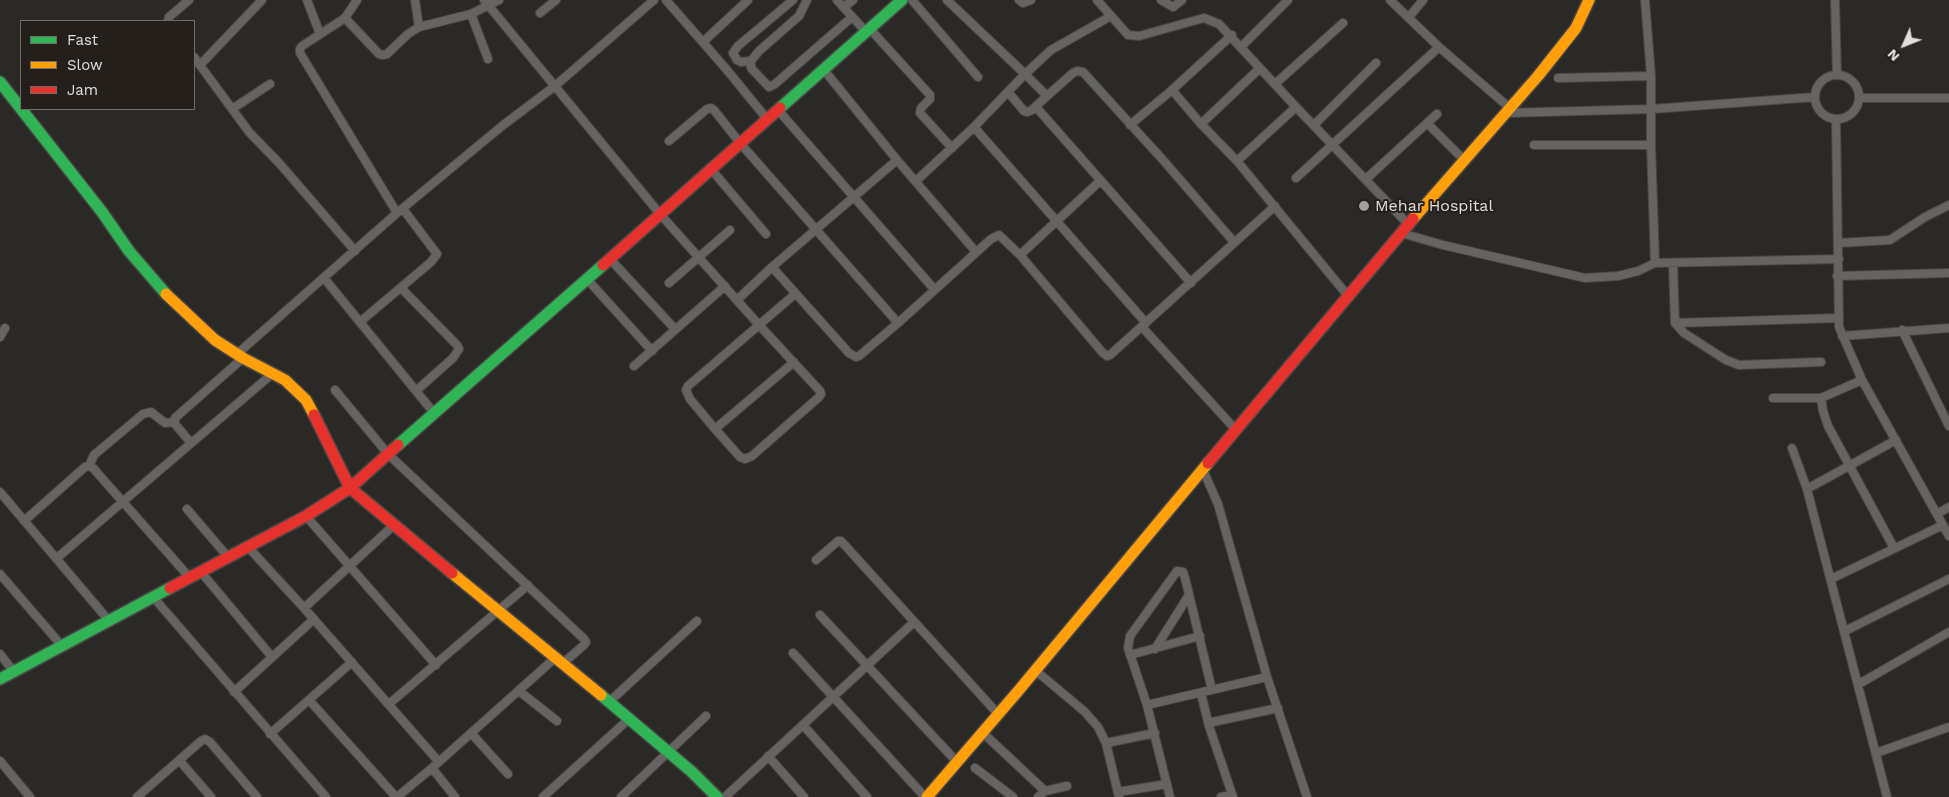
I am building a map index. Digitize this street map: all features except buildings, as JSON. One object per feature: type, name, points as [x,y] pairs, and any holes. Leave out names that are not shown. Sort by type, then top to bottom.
[{"type":"street","points":[[168,20],[190,0]]},
{"type":"street","points":[[200,65],[262,0]]},
{"type":"street","points":[[306,0],[320,34]]},
{"type":"street","points":[[357,0],[345,18],[302,46],[300,53],[400,211],[437,254],[431,262],[360,322]]},
{"type":"street","points":[[415,0],[418,27]]},
{"type":"street","points":[[345,18],[379,54],[383,55],[387,54],[418,27],[471,14],[486,3],[499,0]]},
{"type":"street","points":[[540,14],[556,0]]},
{"type":"street","points":[[174,422],[177,416],[240,356],[354,251],[502,126],[555,86],[654,0]]},
{"type":"street","points":[[666,0],[767,119]]},
{"type":"street","points":[[751,61],[741,62],[737,60],[733,53],[738,46],[793,0]]},
{"type":"street","points":[[807,0],[800,16],[759,51],[751,61],[751,68],[766,85],[772,86],[852,17]]},
{"type":"street","points":[[837,0],[930,95],[930,99],[921,108],[920,113],[952,148]]},
{"type":"street","points":[[844,8],[853,0]]},
{"type":"street","points":[[0,679],[306,516],[350,488],[902,0]]},
{"type":"street","points":[[912,0],[978,77]]},
{"type":"street","points":[[947,0],[1047,96]]},
{"type":"street","points":[[1019,0],[1023,3],[1031,0]]},
{"type":"street","points":[[1097,0],[1128,35],[1139,36],[1204,18],[1219,24],[1366,179],[1405,228],[1443,245],[1585,278],[1618,276],[1655,263],[1839,259]]},
{"type":"street","points":[[1161,0],[1173,7],[1182,0]]},
{"type":"street","points":[[1241,47],[1288,0]]},
{"type":"street","points":[[1390,0],[1508,111],[1652,109],[1815,97]]},
{"type":"street","points":[[1409,18],[1423,0]]},
{"type":"street","points":[[793,653],[926,797],[1293,364],[1405,228],[1508,111],[1576,28],[1589,0]]},
{"type":"street","points":[[1645,0],[1651,76],[1655,263]]},
{"type":"street","points":[[1835,0],[1837,75]]},
{"type":"street","points":[[703,42],[745,1]]},
{"type":"street","points":[[486,3],[660,214],[759,325],[820,391],[821,394],[752,456],[745,459],[740,457],[715,429],[690,399],[686,390],[688,386],[759,325],[795,294]]},
{"type":"street","points":[[471,14],[488,59]]},
{"type":"street","points":[[916,181],[974,127],[1051,50],[1111,16]]},
{"type":"street","points":[[1276,84],[1343,23]]},
{"type":"street","points":[[1130,125],[1232,36]]},
{"type":"street","points":[[1296,178],[1439,47]]},
{"type":"street","points":[[195,58],[257,141],[280,164],[354,251]]},
{"type":"street","points":[[1314,125],[1376,63]]},
{"type":"street","points":[[1201,124],[1260,68]]},
{"type":"street","points":[[824,70],[897,160],[976,252]]},
{"type":"street","points":[[1008,92],[1024,111],[1028,112],[1036,107],[1072,73],[1082,72],[1163,160],[1234,242]]},
{"type":"street","points":[[1837,75],[1851,80],[1857,88],[1859,98],[1856,109],[1852,113],[1836,119],[1825,116],[1821,112],[1815,97],[1817,87],[1823,80],[1837,75]]},
{"type":"street","points":[[1558,78],[1651,76]]},
{"type":"street","points":[[0,82],[20,107]]},
{"type":"street","points":[[232,109],[270,84]]},
{"type":"street","points":[[1172,90],[1201,124],[1237,161],[1348,296]]},
{"type":"street","points":[[1859,98],[1949,98]]},
{"type":"street","points":[[1036,107],[1191,283]]},
{"type":"street","points":[[1237,161],[1296,107]]},
{"type":"street","points":[[669,141],[707,109],[711,108],[816,231],[898,322]]},
{"type":"street","points":[[22,110],[152,279],[200,328],[240,356],[295,387],[306,400],[350,488],[630,718],[670,752],[717,797]]},
{"type":"street","points":[[778,110],[934,289]]},
{"type":"street","points":[[1366,179],[1437,114]]},
{"type":"street","points":[[1836,119],[1839,243],[1837,276],[1838,318],[1842,336],[1862,380],[1949,536]]},
{"type":"street","points":[[1427,123],[1465,161]]},
{"type":"street","points":[[974,127],[1236,430]]},
{"type":"street","points":[[1534,145],[1651,145]]},
{"type":"street","points":[[737,300],[772,267],[897,160]]},
{"type":"street","points":[[710,168],[766,234]]},
{"type":"street","points":[[1020,255],[1100,181]]},
{"type":"street","points":[[1839,243],[1890,240],[1925,217],[1949,205]]},
{"type":"street","points":[[772,267],[849,353],[856,357],[991,239],[999,235],[1020,255],[1104,355],[1110,355],[1275,206]]},
{"type":"street","points":[[669,283],[730,230]]},
{"type":"street","points":[[610,258],[675,329]]},
{"type":"street","points":[[1673,264],[1675,323],[1684,333],[1732,363],[1739,365],[1821,362]]},
{"type":"street","points":[[1837,276],[1949,273]]},
{"type":"street","points":[[324,278],[434,413]]},
{"type":"street","points":[[586,278],[652,351]]},
{"type":"street","points":[[634,366],[725,286]]},
{"type":"street","points":[[401,288],[459,349],[453,358],[417,390]]},
{"type":"street","points":[[1675,323],[1838,318]]},
{"type":"street","points":[[0,338],[5,328]]},
{"type":"street","points":[[1842,336],[1902,330],[1949,328]]},
{"type":"street","points":[[1902,330],[1949,426]]},
{"type":"street","points":[[715,429],[794,362]]},
{"type":"street","points":[[57,558],[272,374]]},
{"type":"street","points":[[1773,398],[1821,398],[1862,380]]},
{"type":"street","points":[[309,700],[396,797],[439,762],[519,691],[586,642],[388,454],[335,390]]},
{"type":"street","points":[[1821,398],[1828,426],[1894,548]]},
{"type":"street","points":[[24,521],[85,467],[89,466],[94,456],[147,412],[154,413],[165,422],[174,422]]},
{"type":"street","points":[[174,422],[191,443]]},
{"type":"street","points":[[1807,489],[1896,440]]},
{"type":"street","points":[[1792,448],[1807,489],[1887,797]]},
{"type":"street","points":[[89,466],[190,578]]},
{"type":"street","points":[[1203,470],[1218,504],[1268,677],[1306,797]]},
{"type":"street","points":[[0,492],[110,622]]},
{"type":"street","points":[[1937,514],[1949,507]]},
{"type":"street","points":[[187,509],[228,557]]},
{"type":"street","points":[[306,516],[436,665]]},
{"type":"street","points":[[304,608],[395,524]]},
{"type":"street","points":[[1831,579],[1943,525]]},
{"type":"street","points":[[816,560],[838,541],[841,542],[998,714]]},
{"type":"street","points":[[248,547],[314,619],[439,762]]},
{"type":"street","points":[[1170,797],[1148,705],[1128,648],[1130,636],[1177,571],[1183,572],[1212,690]]},
{"type":"street","points":[[201,572],[272,657]]},
{"type":"street","points":[[0,574],[62,646]]},
{"type":"street","points":[[1845,631],[1949,579]]},
{"type":"street","points":[[389,704],[528,586]]},
{"type":"street","points":[[1155,649],[1189,595]]},
{"type":"street","points":[[154,598],[326,797]]},
{"type":"street","points":[[820,615],[957,762]]},
{"type":"street","points":[[234,692],[314,619]]},
{"type":"street","points":[[609,702],[697,621]]},
{"type":"street","points":[[725,797],[914,622]]},
{"type":"street","points":[[1859,684],[1949,632]]},
{"type":"street","points":[[1130,655],[1200,636]]},
{"type":"street","points":[[0,654],[14,672]]},
{"type":"street","points":[[270,734],[352,662]]},
{"type":"street","points":[[1035,670],[1085,712],[1098,727],[1106,743],[1118,795],[1168,784]]},
{"type":"street","points":[[1148,705],[1268,677]]},
{"type":"street","points":[[519,691],[558,721]]},
{"type":"street","points":[[1201,693],[1208,723],[1232,796],[1221,797]]},
{"type":"street","points":[[1208,723],[1278,708]]},
{"type":"street","points":[[621,797],[706,716]]},
{"type":"street","points":[[543,797],[630,718]]},
{"type":"street","points":[[803,725],[867,797]]},
{"type":"street","points":[[1876,753],[1949,727]]},
{"type":"street","points":[[982,732],[1046,791]]},
{"type":"street","points":[[471,733],[508,774]]},
{"type":"street","points":[[1106,743],[1155,733]]},
{"type":"street","points":[[137,797],[201,740],[205,739],[210,742],[257,797]]},
{"type":"street","points":[[768,756],[804,797]]},
{"type":"street","points":[[179,760],[211,797]]},
{"type":"street","points":[[0,761],[30,797]]},
{"type":"street","points":[[432,768],[450,795]]},
{"type":"street","points":[[975,768],[1013,797]]},
{"type":"street","points":[[1038,797],[1046,791],[1067,786]]},
{"type":"traffic: fast","points":[[780,108],[902,0]]},
{"type":"traffic: fast","points":[[0,82],[20,107]]},
{"type":"traffic: fast","points":[[22,110],[102,212],[129,251],[166,294]]},
{"type":"traffic: fast","points":[[398,445],[603,265]]},
{"type":"traffic: fast","points":[[0,679],[170,588]]},
{"type":"traffic: fast","points":[[601,695],[692,772],[717,797]]},
{"type":"traffic: slow","points":[[1413,219],[1538,76],[1576,28],[1589,0]]},
{"type":"traffic: slow","points":[[166,294],[215,340],[243,358],[285,380],[306,400],[314,415]]},
{"type":"traffic: slow","points":[[927,797],[1019,690],[1208,463]]},
{"type":"traffic: slow","points":[[452,573],[601,695]]},
{"type":"traffic: jam","points":[[603,265],[780,108]]},
{"type":"traffic: jam","points":[[1208,463],[1413,219]]},
{"type":"traffic: jam","points":[[314,415],[350,488],[452,573]]},
{"type":"traffic: jam","points":[[170,588],[306,516],[350,488],[398,445]]},
{"type":"place","name":"Mehar Hospital","points":[[1364,206]]}]
